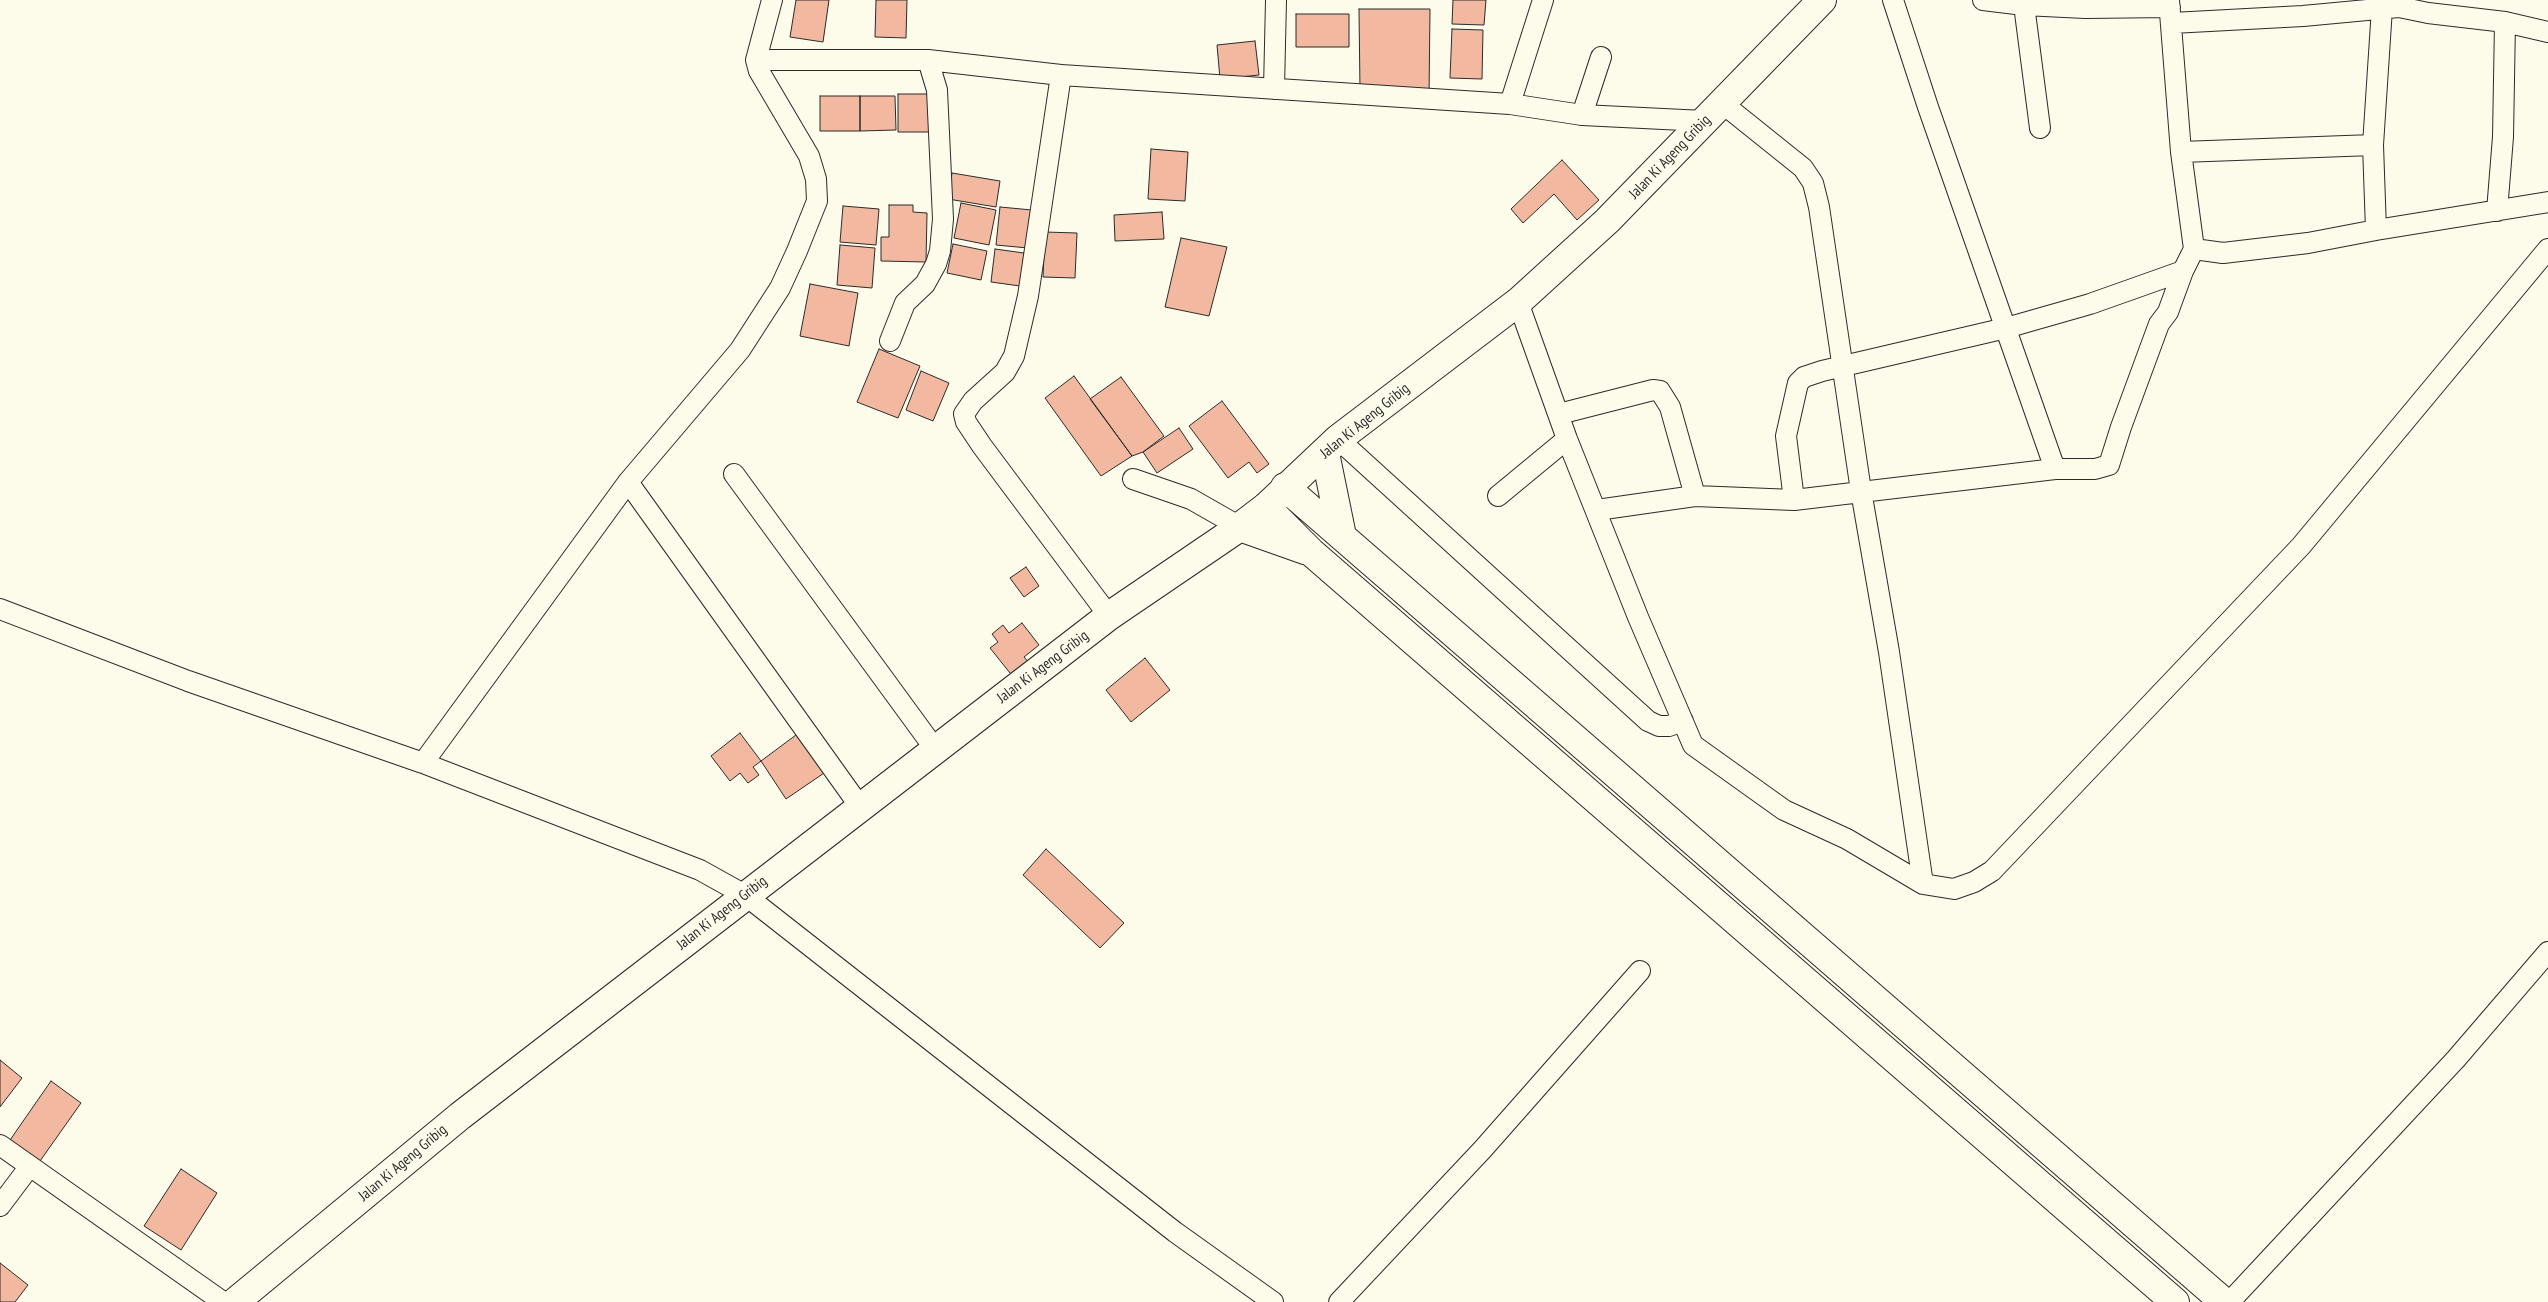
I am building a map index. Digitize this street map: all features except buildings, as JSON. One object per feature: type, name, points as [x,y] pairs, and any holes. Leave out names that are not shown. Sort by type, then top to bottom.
[{"type":"main road","name":"Jalan Ki Ageng Gribig","points":[[235,1302],[460,1116],[1110,616],[1240,527],[1266,507],[1285,487],[1332,446],[1518,302],[1607,221],[1822,0]]},
{"type":"main road","points":[[1332,446],[1342,536]]},
{"type":"main road","points":[[1285,487],[2230,1298]]},
{"type":"main road","points":[[1266,507],[1311,552],[2175,1302]]},
{"type":"main road","points":[[1240,527],[1311,552]]},
{"type":"street","points":[[423,764],[628,482],[740,350],[780,288],[808,226],[817,201],[816,179],[809,156],[758,71],[756,60],[772,0]]},
{"type":"street","points":[[1274,89],[1276,0]]},
{"type":"street","points":[[1510,104],[1543,0]]},
{"type":"street","points":[[1893,0],[1928,107],[2055,469]]},
{"type":"street","points":[[1983,0],[2024,5],[2170,10],[2393,5],[2428,14],[2505,22],[2548,32]]},
{"type":"street","points":[[2024,5],[2040,128]]},
{"type":"street","points":[[2376,230],[2372,145],[2393,5]]},
{"type":"street","points":[[1597,510],[1695,496],[1794,500],[2055,469],[2095,469],[2109,465],[2156,332],[2170,306],[2183,271],[2194,249],[2181,152],[2170,10]]},
{"type":"street","points":[[2497,211],[2503,137],[2505,22]]},
{"type":"street","points":[[1582,115],[1601,57]]},
{"type":"street","points":[[756,60],[928,60],[1061,75],[1510,104],[1582,115],[1713,112],[1803,168],[1813,182],[1819,207],[1861,491],[1889,652],[1923,884]]},
{"type":"street","points":[[890,342],[905,303],[925,284],[936,264],[940,251],[943,219],[937,90],[928,60]]},
{"type":"street","points":[[1061,75],[1028,296],[1014,356],[1004,372],[966,409],[965,418],[982,446],[1110,616]]},
{"type":"street","points":[[2181,152],[2372,145]]},
{"type":"street","points":[[2194,249],[2223,253],[2308,243],[2548,202]]},
{"type":"street","points":[[1518,302],[1567,439],[1597,510],[1638,617],[1684,722],[1692,745],[1702,754],[1714,760],[1784,810],[1847,840],[1923,884],[1954,889],[1974,882],[1992,871],[2301,546],[2548,248]]},
{"type":"street","points":[[1794,500],[1786,436],[1798,383],[1804,377],[1842,366],[2006,328],[2090,304],[2183,271]]},
{"type":"street","points":[[1559,414],[1653,390],[1660,391],[1670,407],[1695,496]]},
{"type":"street","points":[[1498,496],[1567,439]]},
{"type":"street","points":[[1332,446],[1648,721],[1659,726],[1669,726],[1684,722]]},
{"type":"street","points":[[734,474],[935,749]]},
{"type":"street","points":[[1133,479],[1191,499],[1240,527]]},
{"type":"street","points":[[628,482],[861,808]]},
{"type":"street","points":[[0,609],[188,681],[423,764],[700,870],[745,895],[1175,1232],[1273,1302]]},
{"type":"street","points":[[2230,1298],[2456,1059],[2548,952]]},
{"type":"street","points":[[1339,1302],[1483,1149],[1640,971]]},
{"type":"street","points":[[0,1144],[223,1302]]},
{"type":"street","points":[[0,1206],[30,1166]]}]
